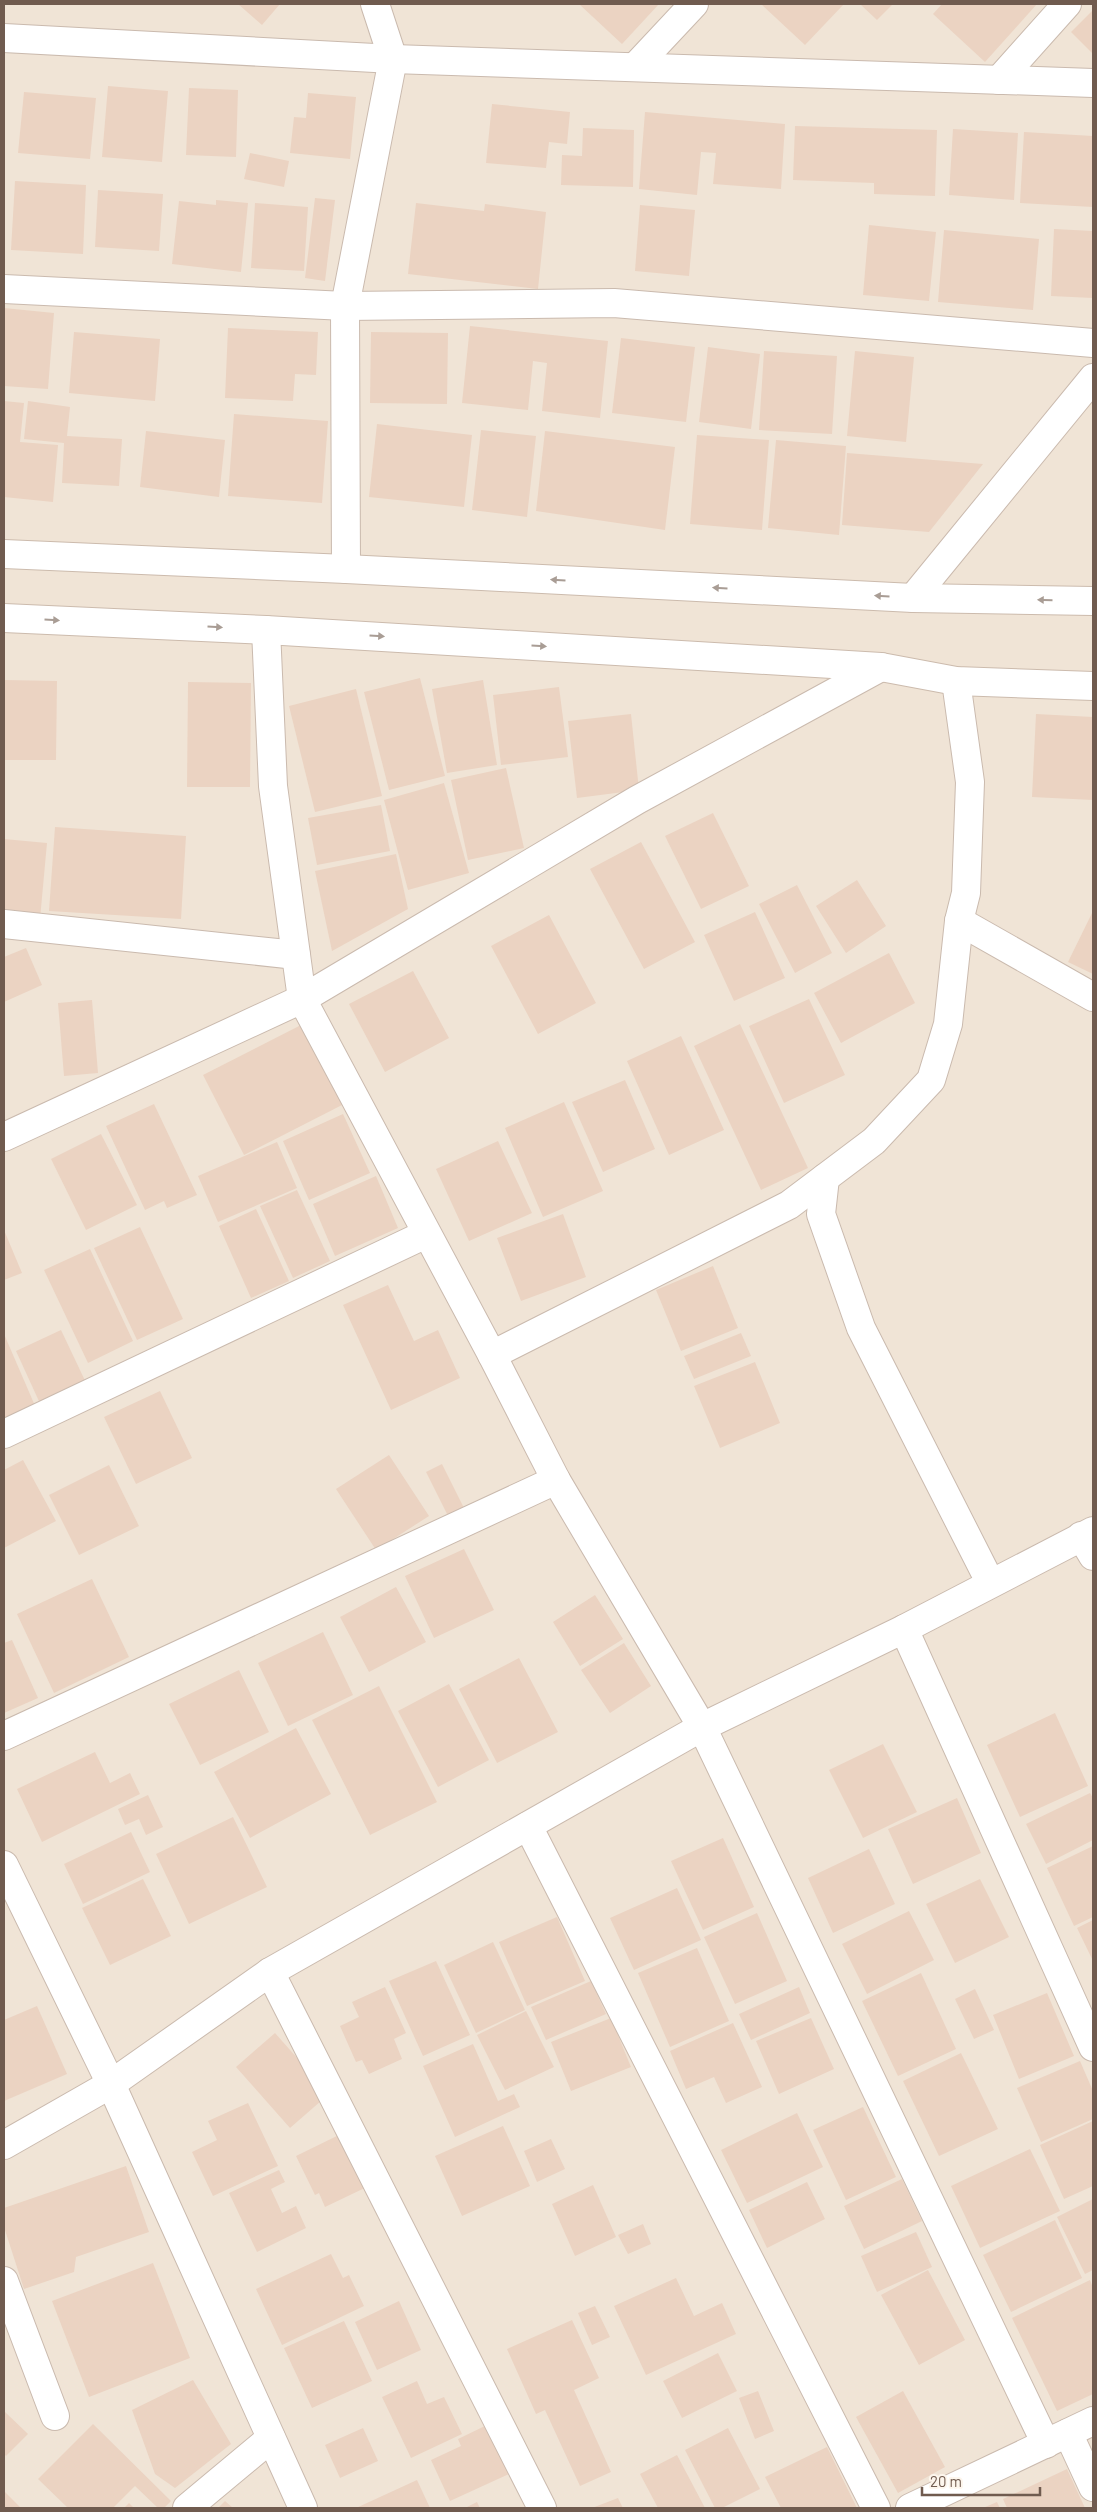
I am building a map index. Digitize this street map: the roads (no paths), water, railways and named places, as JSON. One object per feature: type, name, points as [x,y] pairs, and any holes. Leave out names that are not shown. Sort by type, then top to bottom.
[{"type":"street","points":[[346,569],[345,306],[393,59],[375,4]]},
{"type":"street","points":[[635,67],[694,4]]},
{"type":"street","points":[[999,80],[1067,4]]},
{"type":"street","points":[[4,38],[393,59],[1093,83]]},
{"type":"street","points":[[4,289],[345,306],[614,304],[1093,343]]},
{"type":"street","points":[[913,598],[1093,378]]},
{"type":"street","points":[[4,554],[346,569],[913,598],[1093,601]]},
{"type":"street","points":[[4,618],[266,630],[881,667],[956,681],[1093,686]]},
{"type":"street","points":[[266,630],[273,786],[302,999],[492,1355],[556,1480],[702,1727],[1057,2438],[1093,2487]]},
{"type":"street","points":[[4,1137],[302,999],[637,800],[881,667]]},
{"type":"street","points":[[492,1355],[788,1205],[874,1141],[931,1080],[948,1024],[959,921],[966,893],[970,782],[956,681]]},
{"type":"street","points":[[959,921],[1093,997]]},
{"type":"street","points":[[4,924],[296,955]]},
{"type":"street","points":[[825,1178],[822,1214],[861,1328],[990,1582]]},
{"type":"street","points":[[4,1434],[426,1234]]},
{"type":"street","points":[[4,1736],[556,1480]]},
{"type":"street","points":[[4,2145],[111,2084],[270,1972],[702,1727],[904,1629],[990,1582],[1089,1541]]},
{"type":"street","points":[[904,1629],[1093,2047]]},
{"type":"street","points":[[528,1826],[876,2508]]},
{"type":"street","points":[[4,1865],[111,2084],[303,2508]]},
{"type":"street","points":[[270,1972],[542,2508]]},
{"type":"street","points":[[4,2281],[55,2416]]},
{"type":"street","points":[[910,2508],[1093,2421]]},
{"type":"street","points":[[187,2508],[271,2438]]}]
